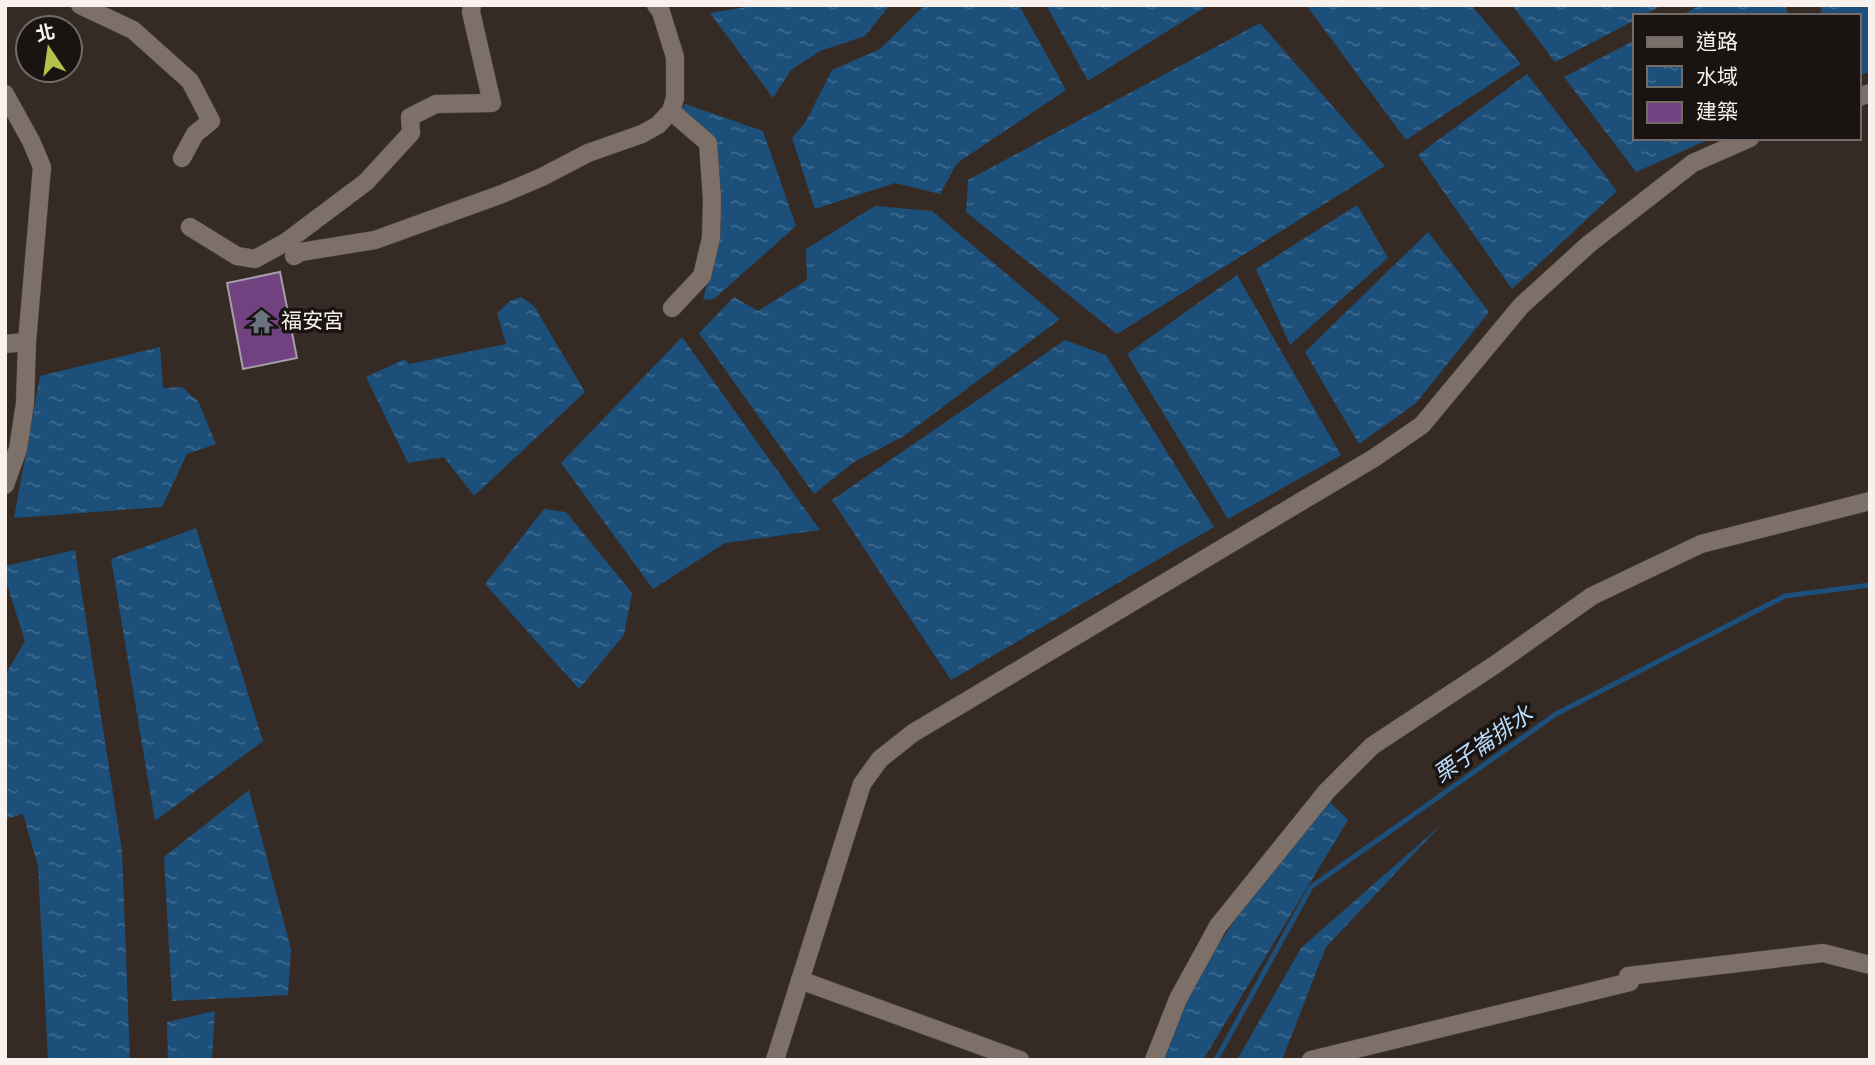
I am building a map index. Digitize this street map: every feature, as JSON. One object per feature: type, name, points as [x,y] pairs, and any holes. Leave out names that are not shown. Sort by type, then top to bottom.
[{"type":"street","points":[[80,5],[133,30],[190,81],[211,121],[195,134],[182,158]]},
{"type":"street","points":[[190,227],[237,256],[255,259],[286,242],[366,182],[411,133],[410,117],[436,104],[492,103],[471,12],[472,5]]},
{"type":"street","points":[[294,256],[301,252],[375,240],[502,194],[588,153],[642,134],[658,125],[671,111],[675,99],[676,57],[661,12],[656,5]]},
{"type":"street","points":[[5,94],[42,167],[28,329],[25,403],[18,449],[5,485]]},
{"type":"street","points":[[671,111],[708,142],[712,199],[711,238],[702,276],[672,308]]},
{"type":"street","points":[[775,1060],[863,784],[880,759],[913,733],[1374,458],[1422,425],[1521,306],[1589,244],[1693,163],[1745,140]]},
{"type":"street","points":[[5,344],[26,342]]},
{"type":"street","points":[[1154,1060],[1178,999],[1218,926],[1328,791],[1372,746],[1496,664],[1592,596],[1700,544],[1870,501]]},
{"type":"street","points":[[1311,1060],[1629,979],[1824,953],[1870,965]]},
{"type":"street","points":[[800,980],[1020,1060]]},
{"type":"water","points":[[758,5],[890,5],[865,36],[820,51],[791,70],[773,98],[710,13]]},
{"type":"water","points":[[925,5],[1019,5],[1066,90],[957,163],[940,194],[895,183],[815,209],[792,138],[806,121],[832,70],[880,49]]},
{"type":"water","points":[[1046,5],[1209,5],[1088,81]]},
{"type":"water","points":[[1306,5],[1471,5],[1521,64],[1406,140]]},
{"type":"water","points":[[1512,5],[1663,5],[1646,14],[1633,14],[1633,21],[1555,62]]},
{"type":"water","points":[[1700,5],[1785,5],[1788,14],[1684,14]]},
{"type":"water","points":[[1820,5],[1870,5],[1870,72],[1861,74],[1861,14],[1822,14]]},
{"type":"water","points":[[1260,23],[1385,166],[1117,334],[966,212],[968,180]]},
{"type":"water","points":[[1633,41],[1633,140],[1708,140],[1636,172],[1564,77]]},
{"type":"water","points":[[1527,74],[1617,191],[1512,289],[1418,155]]},
{"type":"water","points":[[685,104],[763,131],[796,226],[714,299],[703,300],[712,263],[709,157],[679,113]]},
{"type":"water","points":[[1357,205],[1388,258],[1290,345],[1256,269]]},
{"type":"water","points":[[875,206],[932,211],[1060,319],[904,436],[854,462],[814,494],[699,333],[734,297],[758,311],[807,280],[806,249]]},
{"type":"water","points":[[1428,232],[1489,312],[1416,403],[1359,444],[1305,352]]},
{"type":"water","points":[[1237,275],[1341,455],[1228,519],[1127,354]]},
{"type":"water","points":[[521,297],[534,306],[585,392],[474,496],[444,457],[408,463],[366,377],[405,359],[409,364],[506,344],[497,313],[510,301]]},
{"type":"water","points":[[682,337],[820,530],[725,543],[653,589],[561,463]]},
{"type":"water","points":[[1065,340],[1106,355],[1214,527],[951,680],[832,500]]},
{"type":"water","points":[[160,347],[163,388],[182,387],[198,401],[216,444],[187,454],[162,507],[14,518],[40,376]]},
{"type":"water","points":[[544,509],[566,512],[632,593],[624,635],[579,689],[485,584]]},
{"type":"water","points":[[196,528],[263,741],[155,821],[111,559]]},
{"type":"water","points":[[75,550],[122,851],[130,1060],[48,1060],[38,866],[23,814],[5,819],[5,675],[25,641],[5,578],[5,566]]},
{"type":"water","points":[[249,790],[291,949],[288,995],[172,1001],[164,857]]},
{"type":"water","points":[[1329,801],[1348,820],[1203,1060],[1159,1060],[1196,977],[1253,894]]},
{"type":"water","points":[[1441,825],[1326,947],[1282,1060],[1237,1060],[1301,948]]},
{"type":"water","points":[[215,1011],[212,1060],[168,1060],[167,1022]]},
{"type":"building","points":[[280,272],[297,358],[243,369],[227,283]]},
{"type":"waterway","name":"栗子崙排水","points":[[1216,1060],[1311,887],[1556,714],[1785,596],[1870,585]]},
{"type":"place","name":"福安宮","points":[[261,321]]}]
